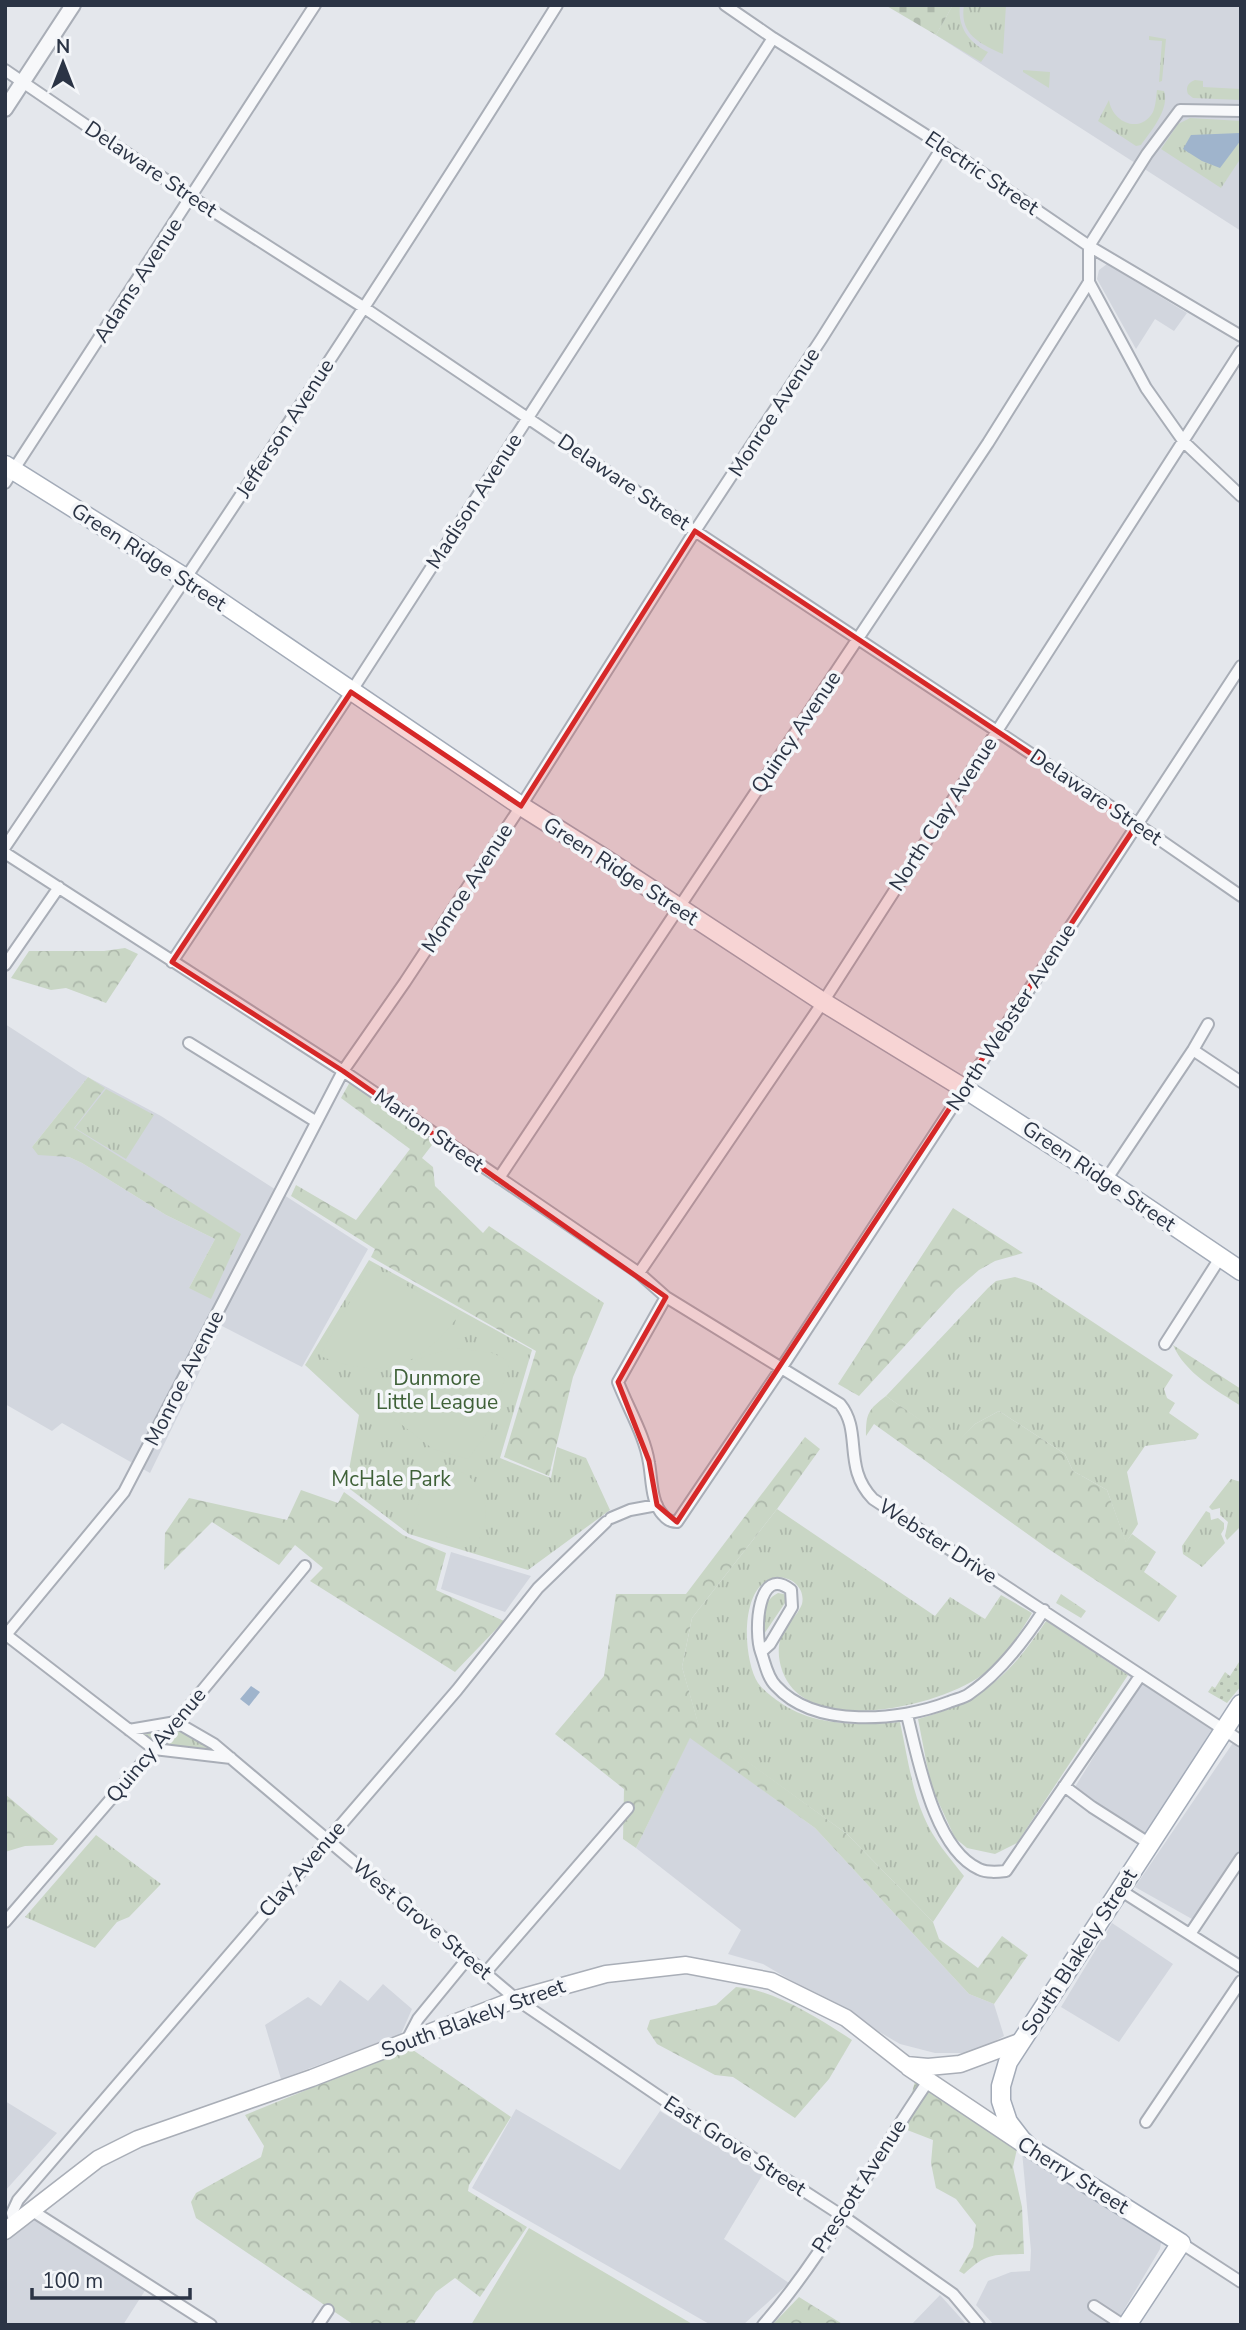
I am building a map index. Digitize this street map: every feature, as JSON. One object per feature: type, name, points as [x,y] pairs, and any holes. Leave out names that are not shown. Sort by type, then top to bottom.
[{"type":"main road","name":"Green Ridge Street","points":[[8,473],[187,579],[521,806],[823,1002],[1106,1180],[1241,1271]]},
{"type":"main road","name":"South Blakely Street","points":[[31,2210],[98,2159],[138,2139],[406,2042],[516,1999],[606,1974],[686,1965],[771,1981],[846,2018],[906,2065],[928,2067],[960,2064],[1022,2041],[1241,1704]]},
{"type":"main road","points":[[1022,2041],[1008,2062],[1000,2093],[1002,2109],[1008,2122],[1030,2148]]},
{"type":"main road","name":"Cherry Street","points":[[906,2065],[1030,2148],[1181,2243]]},
{"type":"main road","name":"Clay Avenue","points":[[10,2227],[31,2210]]},
{"type":"main road","points":[[1125,2325],[1181,2243]]},
{"type":"street","points":[[5,109],[73,5]]},
{"type":"street","name":"Adams Avenue","points":[[8,473],[191,197],[314,5]]},
{"type":"street","name":"Jefferson Avenue","points":[[5,847],[187,579],[557,5]]},
{"type":"street","name":"Electric Street","points":[[725,5],[943,146],[1089,246],[1241,336]]},
{"type":"street","name":"Madison Avenue","points":[[172,962],[351,692],[773,38]]},
{"type":"street","name":"Delaware Street","points":[[5,71],[859,638],[1241,897]]},
{"type":"street","points":[[1241,111],[1180,110],[1147,154],[1089,246],[1089,282],[1146,388],[1184,442],[1241,496]]},
{"type":"street","name":"Monroe Avenue","points":[[6,1635],[124,1492],[343,1071],[521,806],[943,146]]},
{"type":"street","name":"Quincy Avenue","points":[[499,1178],[988,443],[1089,282]]},
{"type":"street","name":"North Clay Avenue","points":[[639,1273],[823,1002],[1241,351]]},
{"type":"street","name":"North Webster Avenue","points":[[782,1367],[1241,666]]},
{"type":"street","name":"Marion Street","points":[[5,853],[343,1071],[639,1273],[666,1297],[840,1404],[848,1414]]},
{"type":"street","points":[[5,965],[59,887]]},
{"type":"street","points":[[1106,1180],[1208,1024]]},
{"type":"street","points":[[188,1042],[315,1121]]},
{"type":"street","points":[[1193,1050],[1241,1083]]},
{"type":"street","points":[[1165,1344],[1220,1258]]},
{"type":"street","points":[[666,1297],[618,1382],[646,1453],[657,1505],[662,1515],[671,1521],[677,1522],[681,1519],[782,1367]]},
{"type":"street","name":"Webster Drive","points":[[848,1414],[854,1467],[864,1490],[873,1499],[1241,1741]]},
{"type":"street","name":"Clay Avenue","points":[[10,2227],[18,2200],[457,1690],[538,1588],[608,1520],[631,1510],[657,1505]]},
{"type":"street","name":"Quincy Avenue","points":[[5,1922],[154,1749],[305,1566]]},
{"type":"street","points":[[761,1652],[770,1644],[792,1607],[791,1590],[786,1586],[779,1584],[764,1592],[759,1605],[757,1641],[766,1669],[776,1686],[787,1696],[810,1709],[875,1717],[907,1715],[968,1695],[1011,1655],[1044,1610]]},
{"type":"street","points":[[6,1635],[154,1749],[231,1759]]},
{"type":"street","points":[[907,1715],[926,1793],[954,1849],[978,1870],[1006,1871],[1140,1676]]},
{"type":"street","points":[[129,1730],[176,1722]]},
{"type":"street","name":"West Grove Street","points":[[176,1722],[214,1744],[516,1999]]},
{"type":"street","points":[[1064,1786],[1150,1844]]},
{"type":"street","points":[[486,1972],[628,1808]]},
{"type":"street","points":[[1190,1934],[1241,1858]]},
{"type":"street","points":[[1120,1890],[1241,1967]]},
{"type":"street","points":[[406,2042],[418,2019],[468,1958]]},
{"type":"street","points":[[1146,2122],[1241,1981]]},
{"type":"street","name":"East Grove Street","points":[[516,1999],[682,2112],[844,2217],[953,2294],[979,2325]]},
{"type":"street","name":"Prescott Avenue","points":[[762,2325],[844,2217],[892,2132],[929,2080]]},
{"type":"street","points":[[31,2210],[211,2325]]},
{"type":"street","name":"Cherry Street","points":[[1181,2243],[1241,2282]]},
{"type":"street","points":[[1094,2306],[1125,2325]]},
{"type":"street","points":[[318,2325],[328,2310]]},
{"type":"highlighted area","points":[[695,531],[1137,824],[677,1522],[657,1505],[649,1461],[618,1382],[666,1297],[343,1071],[172,962],[351,692],[521,806]]},
{"type":"shaded area","points":[[953,5],[1241,5],[1241,231],[936,35]]},
{"type":"shaded area","points":[[1107,264],[1187,313],[1174,331],[1155,319],[1136,349],[1097,279],[1099,270]]},
{"type":"shaded area","points":[[5,1024],[88,1077],[32,1147],[82,1163],[166,1215],[215,1239],[189,1288],[240,1234],[73,1128],[104,1088],[89,1078],[161,1116],[368,1249],[302,1367],[222,1326],[150,1473],[62,1423],[52,1431],[5,1404]]},
{"type":"shaded area","points":[[451,1552],[531,1576],[505,1612],[441,1589]]},
{"type":"shaded area","points":[[1143,1677],[1212,1729],[1146,1836],[1075,1787]]},
{"type":"shaded area","points":[[1241,1731],[1241,1852],[1192,1919],[1135,1887]]},
{"type":"shaded area","points":[[690,1737],[815,1828],[969,1994],[994,2004],[1004,2036],[964,2053],[935,2053],[900,2044],[763,1964],[728,1954],[741,1930],[636,1848]]},
{"type":"shaded area","points":[[1112,1923],[1173,1964],[1119,2042],[1061,2007]]},
{"type":"shaded area","points":[[340,1980],[368,2001],[383,1984],[412,2009],[401,2034],[281,2079],[265,2025],[308,1997],[321,2006]]},
{"type":"shaded area","points":[[5,2101],[57,2133],[5,2191]]},
{"type":"shaded area","points":[[516,2109],[620,2170],[660,2111],[763,2174],[724,2239],[789,2283],[743,2325],[711,2325],[472,2188]]},
{"type":"shaded area","points":[[1022,2151],[1162,2237],[1160,2249],[1115,2325],[994,2325],[976,2305],[988,2281],[1011,2272],[1030,2271],[1031,2251]]},
{"type":"shaded area","points":[[36,2218],[146,2289],[123,2325],[5,2325],[5,2242]]},
{"type":"shaded area","points":[[940,2295],[967,2325],[911,2325]]},
{"type":"green space","points":[[885,5],[953,5],[936,35]]},
{"type":"green space","points":[[953,5],[960,5],[961,21],[966,34],[988,52],[981,62],[936,35]]},
{"type":"green space","points":[[964,5],[1006,5],[1003,54],[980,42],[968,31],[963,15]]},
{"type":"green space","points":[[1149,36],[1166,39],[1162,81],[1159,82],[1162,41],[1149,40]]},
{"type":"green space","points":[[1023,72],[1050,72],[1049,88]]},
{"type":"green space","points":[[1195,80],[1203,81],[1203,87],[1241,89],[1241,100],[1193,98],[1187,89],[1189,83]]},
{"type":"green space","points":[[1157,90],[1164,91],[1162,112],[1141,145],[1136,146],[1098,121],[1109,100],[1111,108],[1121,120],[1141,123],[1153,112]]},
{"type":"green space","points":[[1190,118],[1241,121],[1241,158],[1221,188],[1161,149],[1178,124]]},
{"type":"green space","points":[[125,948],[138,954],[106,1003],[66,988],[51,990],[11,978],[29,951],[104,951]]},
{"type":"green space","points":[[88,1077],[105,1088],[74,1128],[241,1234],[211,1299],[189,1288],[215,1239],[166,1215],[82,1163],[69,1157],[38,1155],[32,1147]]},
{"type":"green space","points":[[351,1080],[435,1141],[422,1158],[433,1167],[435,1186],[483,1233],[489,1226],[604,1303],[573,1377],[549,1476],[504,1457],[536,1351],[371,1257],[375,1249],[291,1196],[296,1185],[356,1220],[410,1149],[341,1098]]},
{"type":"green space","points":[[106,1089],[154,1115],[126,1159],[75,1128]]},
{"type":"green space","points":[[953,1208],[1023,1253],[995,1261],[979,1270],[956,1290],[859,1396],[838,1384]]},
{"type":"green space","name":"Dunmore Little League","points":[[369,1260],[532,1350],[500,1458],[551,1478],[557,1447],[586,1458],[610,1510],[528,1570],[409,1534],[346,1486],[359,1415],[305,1365]]},
{"type":"green space","points":[[370,1265],[459,1315],[430,1347],[398,1365],[362,1368],[320,1356]]},
{"type":"green space","points":[[1015,1277],[1034,1283],[1173,1375],[1164,1389],[1167,1398],[1175,1403],[1169,1413],[1199,1434],[1196,1439],[1145,1446],[1127,1472],[1138,1524],[1126,1543],[1107,1490],[1073,1471],[1065,1454],[999,1411],[975,1424],[955,1445],[886,1396],[988,1288],[996,1281]]},
{"type":"green space","points":[[1173,1345],[1241,1389],[1241,1406],[1193,1372]]},
{"type":"green space","points":[[457,1348],[492,1353],[510,1361],[490,1429],[468,1459],[433,1449],[375,1404],[391,1381],[409,1365],[430,1355]]},
{"type":"green space","points":[[886,1396],[955,1444],[975,1424],[999,1411],[1065,1454],[1073,1471],[1107,1490],[1126,1542],[1132,1534],[1156,1552],[1144,1572],[1177,1596],[1159,1622],[1047,1548],[874,1424],[866,1436],[869,1413]]},
{"type":"green space","points":[[805,1437],[820,1449],[692,1618],[682,1667],[699,1726],[847,1834],[933,1922],[939,1939],[978,1968],[1002,1936],[1028,1955],[994,2004],[969,1994],[815,1828],[690,1738],[636,1848],[623,1839],[624,1789],[555,1734],[604,1676],[616,1594],[686,1594]]},
{"type":"green space","points":[[430,1467],[457,1470],[467,1475],[481,1492],[485,1502],[485,1524],[476,1544],[421,1531],[414,1518]]},
{"type":"green space","points":[[1231,1479],[1241,1482],[1241,1526],[1227,1540],[1225,1536],[1228,1522],[1220,1515],[1220,1508],[1212,1510],[1209,1507]]},
{"type":"green space","points":[[301,1490],[338,1503],[344,1492],[403,1535],[446,1553],[436,1590],[504,1621],[455,1672],[310,1581],[323,1568],[295,1545],[279,1565],[212,1522],[164,1570],[165,1533],[189,1498],[287,1520]]},
{"type":"green space","points":[[777,1509],[935,1616],[950,1597],[985,1619],[1001,1595],[1032,1613],[997,1662],[964,1686],[915,1703],[860,1711],[834,1709],[811,1702],[793,1689],[784,1675],[779,1658],[780,1641],[803,1598],[795,1583],[779,1577],[762,1584],[749,1609],[749,1658],[760,1685],[773,1697],[806,1716],[821,1720],[853,1724],[900,1722],[924,1817],[937,1840],[964,1876],[933,1922],[847,1834],[699,1727],[682,1667],[692,1618]]},
{"type":"green space","points":[[1206,1511],[1210,1513],[1211,1520],[1218,1518],[1224,1523],[1221,1534],[1225,1543],[1202,1567],[1183,1554],[1182,1546]]},
{"type":"green space","points":[[778,1593],[784,1594],[787,1600],[762,1637],[766,1606]]},
{"type":"green space","points":[[1061,1594],[1086,1611],[1081,1618],[1056,1603]]},
{"type":"green space","points":[[1046,1621],[1128,1675],[1017,1843],[995,1854],[967,1848],[955,1838],[931,1786],[918,1719],[960,1704],[992,1684],[1020,1657]]},
{"type":"green space","points":[[1241,1659],[1241,1686],[1227,1703],[1208,1692],[1212,1686],[1215,1688],[1225,1672],[1230,1676]]},
{"type":"green space","points":[[176,1722],[231,1758],[154,1749],[129,1730]]},
{"type":"green space","points":[[5,1794],[58,1839],[53,1845],[25,1846],[5,1852]]},
{"type":"green space","points":[[96,1835],[161,1884],[129,1917],[117,1922],[95,1948],[25,1917]]},
{"type":"green space","points":[[736,1987],[781,1999],[852,2040],[829,2079],[795,2118],[733,2077],[715,2075],[657,2044],[647,2029],[650,2020],[716,2005]]},
{"type":"green space","points":[[410,2048],[511,2117],[469,2185],[468,2191],[527,2227],[480,2297],[455,2278],[436,2292],[413,2325],[354,2325],[196,2218],[191,2202],[196,2193],[261,2157],[264,2146],[245,2115]]},
{"type":"green space","points":[[916,2078],[1017,2149],[1013,2167],[1022,2207],[1024,2254],[991,2256],[964,2274],[959,2271],[973,2247],[976,2225],[956,2199],[936,2188],[931,2163],[933,2140],[902,2128]]},
{"type":"green space","points":[[529,2228],[694,2325],[471,2325]]},
{"type":"green space","points":[[799,2297],[844,2325],[772,2325]]},
{"type":"water","points":[[1240,133],[1241,140],[1220,168],[1183,149],[1191,135]]},
{"type":"water","points":[[251,1686],[260,1692],[249,1706],[240,1699]]},
{"type":"park label","name":"McHale Park","points":[[391,1479]]}]
